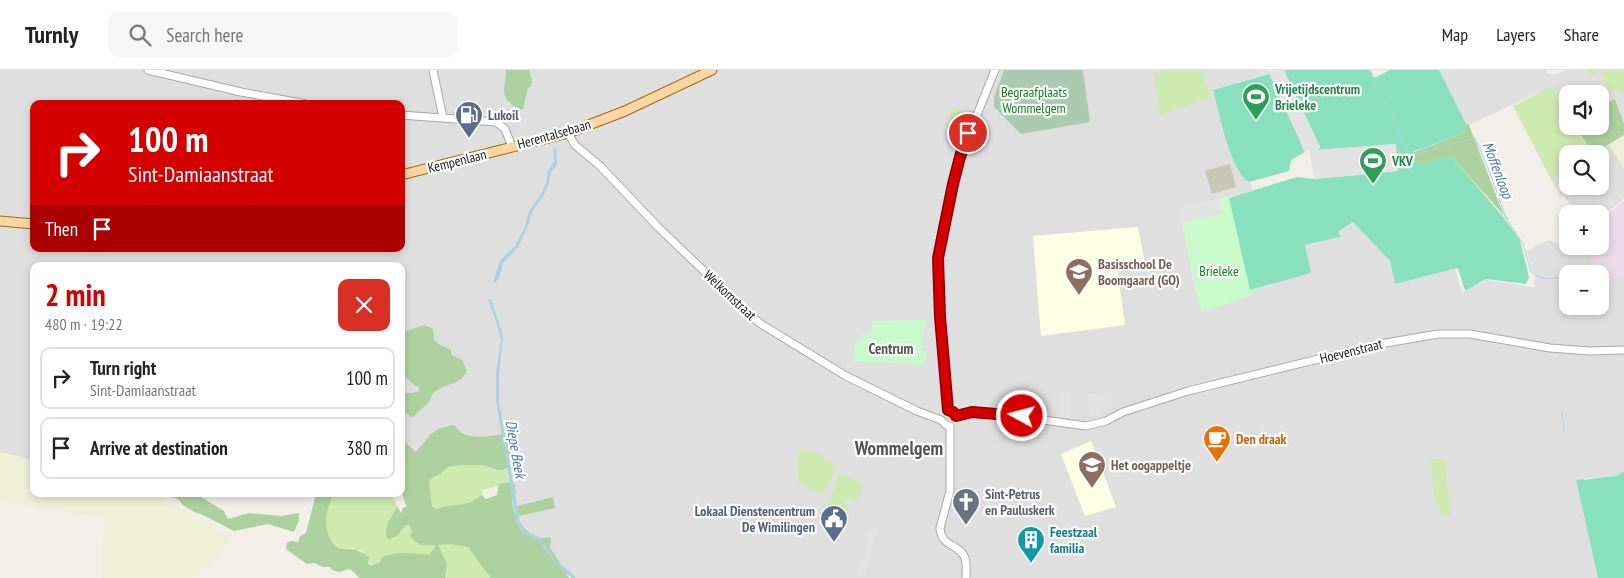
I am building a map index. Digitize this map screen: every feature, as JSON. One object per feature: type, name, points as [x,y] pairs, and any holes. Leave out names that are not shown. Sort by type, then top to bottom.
[{"type":"main road","name":"Herentalsebaan","points":[[512,147],[568,132],[625,111],[712,70]]},
{"type":"main road","name":"Kempenlaan","points":[[405,174],[512,147]]},
{"type":"main road","points":[[0,221],[30,224]]},
{"type":"street","points":[[148,70],[284,100]]},
{"type":"street","points":[[433,70],[443,118]]},
{"type":"street","points":[[941,418],[948,410],[940,317],[938,258],[960,157],[995,70]]},
{"type":"street","name":"Herentalsebaan","points":[[405,115],[496,122],[506,129],[512,147]]},
{"type":"street","name":"Welkomstraat","points":[[568,132],[574,145],[600,166],[660,228],[761,324],[846,376],[917,411],[941,418],[944,424],[950,426]]},
{"type":"street","name":"Hoevenstraat","points":[[956,416],[972,412],[994,413],[1086,426],[1106,421],[1123,412],[1188,391],[1353,351],[1438,334],[1470,334],[1550,348],[1624,350]]},
{"type":"street","points":[[948,410],[956,416],[956,421],[950,426],[950,491],[940,533],[943,540],[958,550],[965,558],[966,578]]},
{"type":"shaded area","points":[[0,70],[1160,70],[1160,73],[1154,74],[1210,98],[1203,70],[1268,70],[1270,74],[1213,90],[1242,159],[1253,191],[1183,208],[1180,213],[1199,305],[1310,273],[1305,245],[1340,238],[1338,232],[1353,222],[1390,261],[1395,284],[1455,269],[1462,293],[1486,280],[1534,287],[1535,277],[1526,251],[1549,240],[1559,242],[1559,255],[1588,255],[1593,265],[1559,265],[1559,315],[1609,315],[1609,280],[1624,276],[1624,472],[1620,473],[1620,475],[1576,480],[1598,578],[576,578],[522,527],[506,442],[405,467],[405,262],[30,262],[30,459],[0,452]]},
{"type":"shaded area","points":[[1284,70],[1320,148],[1317,150],[1396,144],[1398,171],[1315,179],[1309,150],[1305,152],[1268,71]]},
{"type":"shaded area","points":[[1439,70],[1546,70],[1548,74],[1555,75],[1566,70],[1586,70],[1589,77],[1600,71],[1616,90],[1622,95],[1624,94],[1624,124],[1615,99],[1609,102],[1609,85],[1559,85],[1559,100],[1551,86],[1469,125],[1466,124]]},
{"type":"shaded area","points":[[1624,135],[1624,168],[1609,144]]},
{"type":"shaded area","points":[[1609,144],[1624,168],[1624,197],[1622,201],[1609,210],[1609,205],[1570,205],[1564,195],[1609,195],[1609,145],[1607,145]]},
{"type":"shaded area","points":[[1230,164],[1236,187],[1212,194],[1205,171]]},
{"type":"shaded area","points":[[1559,174],[1559,193],[1551,179]]},
{"type":"shaded area","points":[[1219,200],[1222,214],[1182,223],[1180,213],[1183,208]]},
{"type":"shaded area","points":[[1624,201],[1624,276],[1609,280],[1609,265],[1593,265],[1588,255],[1609,255],[1609,213]]},
{"type":"shaded area","name":"Basisschool De Boomgaard (GO)","points":[[1138,227],[1145,263],[1117,268],[1125,325],[1041,336],[1033,236]]},
{"type":"shaded area","points":[[1112,392],[1113,410],[1102,411],[1102,415],[1089,416],[1087,394]]},
{"type":"shaded area","points":[[1070,393],[1071,417],[1060,415],[1060,394]]},
{"type":"shaded area","name":"Het oogappeltje","points":[[1091,441],[1116,507],[1085,516],[1061,454]]},
{"type":"shaded area","points":[[0,452],[30,459],[30,497],[162,497],[232,538],[216,557],[191,578],[102,578],[104,518],[0,500]]},
{"type":"shaded area","points":[[956,488],[977,488],[978,509],[977,513],[949,522]]},
{"type":"shaded area","points":[[870,528],[878,530],[865,577],[857,575]]},
{"type":"green space","points":[[506,70],[529,70],[532,81],[531,86],[528,88],[523,109],[519,110],[505,97]]},
{"type":"green space","name":"Begraafplaats Wommelgem","points":[[1004,70],[1083,70],[1090,122],[1021,134],[994,107],[994,97]]},
{"type":"green space","points":[[1160,70],[1203,70],[1211,98],[1160,115],[1154,74],[1160,73]]},
{"type":"green space","name":"VKV","points":[[1284,70],[1370,70],[1374,78],[1390,70],[1439,70],[1466,124],[1464,133],[1413,152],[1416,164],[1451,156],[1504,218],[1520,240],[1529,277],[1526,284],[1486,279],[1465,291],[1458,268],[1395,284],[1390,261],[1353,222],[1338,232],[1341,237],[1305,245],[1311,273],[1250,290],[1229,198],[1297,177],[1315,179],[1398,171],[1395,144],[1317,150],[1320,147]]},
{"type":"green space","points":[[1586,70],[1624,70],[1624,94],[1622,95],[1616,90],[1610,92],[1609,85],[1607,85],[1600,71],[1589,77]]},
{"type":"green space","name":"Vrijetijdscentrum Brieleke","points":[[1270,74],[1305,152],[1291,160],[1289,171],[1249,182],[1242,176],[1231,154],[1213,90]]},
{"type":"green space","points":[[1551,86],[1559,100],[1559,135],[1581,135],[1587,145],[1559,145],[1559,174],[1551,179],[1513,106]]},
{"type":"green space","points":[[1615,99],[1624,124],[1624,135],[1608,145],[1588,145],[1581,135],[1609,135],[1609,102]]},
{"type":"green space","points":[[953,107],[970,114],[966,126],[948,119]]},
{"type":"green space","points":[[1466,124],[1469,125],[1503,213],[1509,219],[1507,219],[1451,156],[1416,165],[1412,153],[1464,133]]},
{"type":"green space","name":"Brieleke","points":[[1229,198],[1253,295],[1202,312],[1182,223],[1222,214],[1219,200]]},
{"type":"green space","points":[[926,320],[922,341],[923,351],[927,351],[924,365],[853,361],[854,345],[861,340],[862,335],[871,335],[872,321]]},
{"type":"green space","points":[[424,325],[433,329],[434,339],[438,344],[450,349],[452,355],[462,360],[467,370],[461,379],[434,393],[429,402],[415,416],[411,417],[405,412],[405,393],[419,391],[419,387],[405,378],[405,332]]},
{"type":"green space","points":[[453,425],[462,433],[471,436],[491,436],[507,433],[511,451],[508,466],[503,470],[497,470],[484,465],[461,465],[448,467],[432,478],[429,482],[432,506],[437,509],[466,504],[481,495],[486,499],[497,495],[499,484],[508,482],[515,484],[516,494],[512,500],[515,514],[519,521],[530,533],[543,538],[550,537],[550,547],[569,578],[491,578],[468,547],[452,544],[438,545],[447,563],[445,578],[359,578],[349,569],[339,572],[332,570],[330,567],[323,567],[314,563],[307,564],[287,550],[287,543],[291,541],[298,542],[300,536],[306,533],[315,497],[333,497],[328,508],[326,522],[329,536],[338,548],[360,552],[369,557],[368,563],[371,566],[380,562],[382,557],[392,554],[411,553],[429,555],[435,547],[434,545],[423,545],[414,541],[410,535],[412,533],[410,526],[406,525],[397,536],[390,539],[387,538],[386,528],[397,506],[401,513],[403,508],[407,506],[403,497],[405,497],[405,442],[416,452],[431,434],[438,429]]},
{"type":"green space","points":[[800,450],[810,451],[821,456],[836,469],[823,495],[799,484],[797,455]]},
{"type":"green space","points":[[1431,459],[1445,459],[1450,515],[1442,516],[1434,498]]},
{"type":"green space","points":[[469,463],[483,464],[494,469],[507,466],[509,484],[482,490],[484,498],[457,508],[443,509],[430,505],[428,482],[432,477],[446,468]]},
{"type":"green space","points":[[1624,472],[1624,578],[1598,578],[1576,480],[1620,475],[1620,473]]},
{"type":"green space","points":[[839,473],[863,484],[858,501],[847,498],[845,506],[849,507],[848,511],[828,506]]},
{"type":"green space","points":[[171,497],[201,497],[224,511],[228,519],[249,513],[281,516],[299,513],[299,520],[294,532],[268,524],[234,531],[194,512],[183,505],[178,499]]},
{"type":"green space","points":[[333,497],[393,497],[397,506],[393,516],[386,525],[397,536],[406,525],[410,526],[412,533],[410,535],[434,544],[435,547],[429,555],[388,554],[380,562],[371,566],[362,551],[352,548],[338,548],[329,536],[326,522]]},
{"type":"green space","points":[[553,497],[555,508],[519,516],[517,506]]},
{"type":"green space","points":[[435,543],[471,544],[495,578],[444,578]]},
{"type":"water","points":[[556,148],[556,167],[551,172],[544,195],[533,210],[518,247],[502,264],[499,277],[493,283],[499,262],[515,246],[525,227],[529,211],[540,196],[546,183],[548,171],[554,161],[553,149]]},
{"type":"water","points":[[491,299],[503,335],[499,401],[520,521],[525,531],[539,537],[558,563],[576,578],[572,578],[557,566],[539,541],[522,532],[516,522],[496,401],[496,373],[501,340],[488,300]]},
{"type":"waterway","name":"Moffenloop","points":[[1368,70],[1374,85],[1391,112],[1408,154],[1411,155],[1475,138],[1506,218],[1523,244],[1531,271],[1545,278],[1559,278]]},
{"type":"waterway","points":[[1562,410],[1564,431]]},
{"type":"place","name":"Vrijetijdscentrum Brieleke","points":[[1256,121]]},
{"type":"place","name":"Lukoil","points":[[469,139]]},
{"type":"place","name":"VKV","points":[[1373,185]]},
{"type":"place","name":"Basisschool De Boomgaard (GO)","points":[[1079,296]]},
{"type":"place","name":"Den draak","points":[[1217,463]]},
{"type":"place","name":"Het oogappeltje","points":[[1092,489]]},
{"type":"place","name":"Sint-Petrus en Pauluskerk","points":[[966,526]]},
{"type":"place","name":"Lokaal Dienstencentrum De Wimilingen","points":[[834,543]]},
{"type":"place","name":"Feestzaal familia","points":[[1031,564]]},
{"type":"district","name":"Centrum","points":[[891,348]]},
{"type":"district","name":"Wommelgem","points":[[899,448]]},
{"type":"route","points":[[968,133],[953,184],[938,258],[940,317],[948,410],[955,413],[956,416],[972,412],[1022,416]]},
{"type":"water label","name":"Diepe Beek","points":[[516,449]]}]
